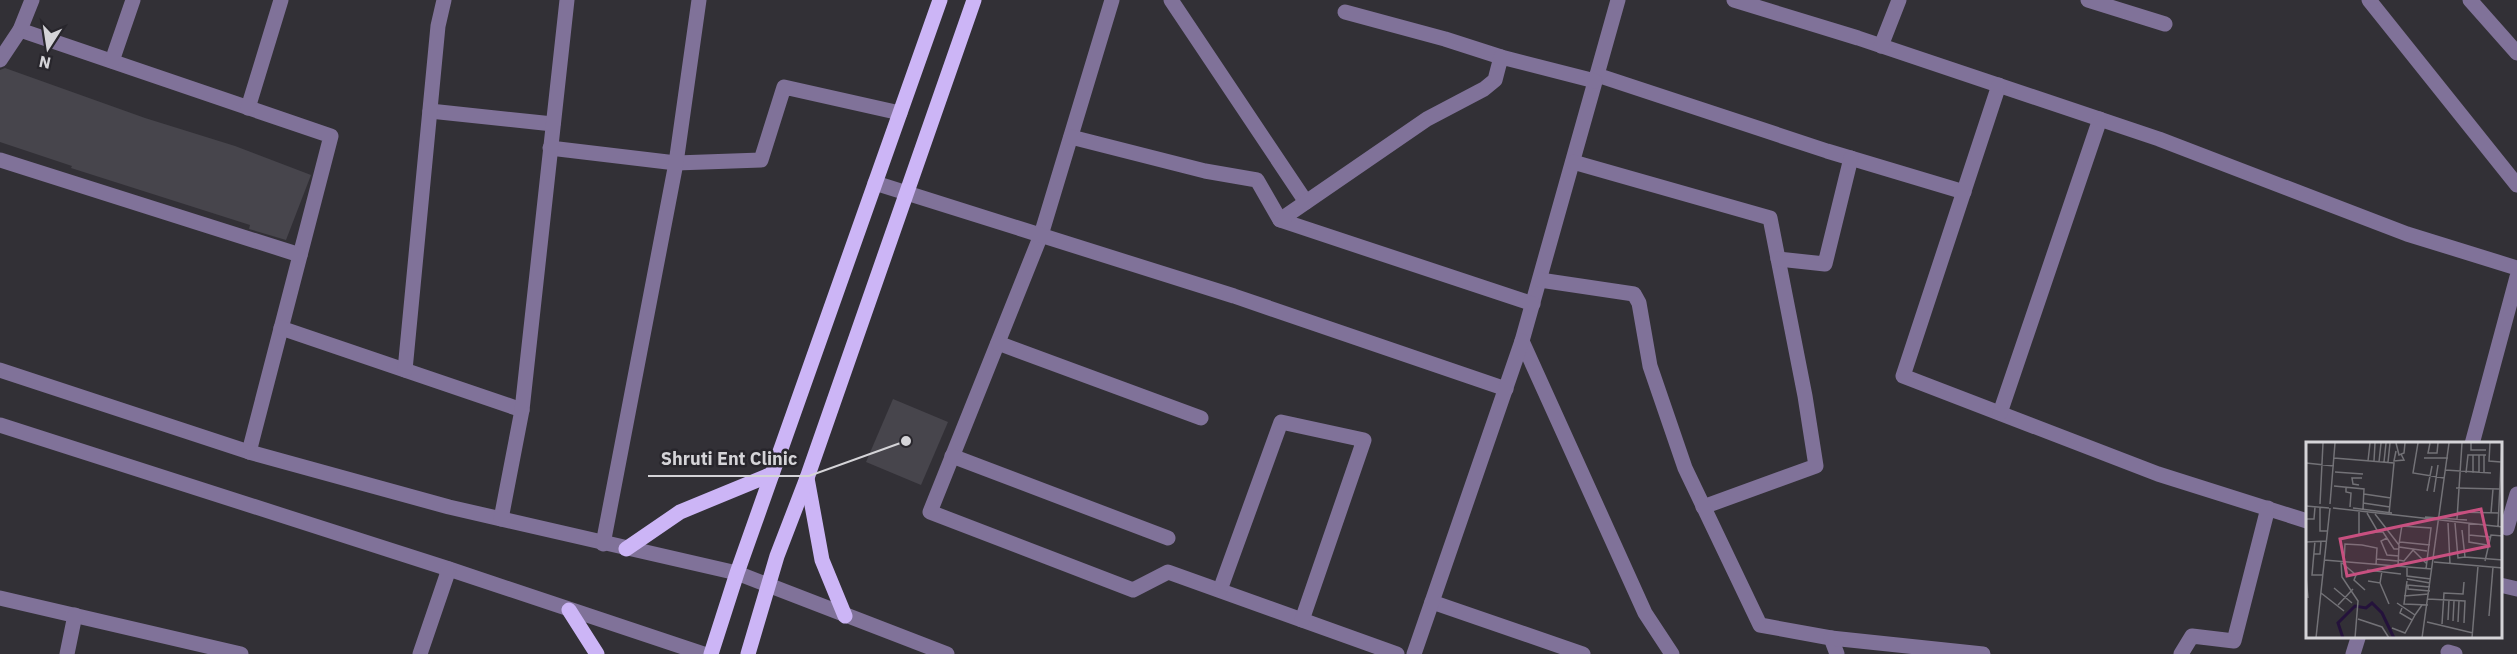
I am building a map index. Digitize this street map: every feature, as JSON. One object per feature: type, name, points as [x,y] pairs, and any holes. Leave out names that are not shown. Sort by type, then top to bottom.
[{"type":"main road","points":[[711,654],[737,573],[940,0]]},
{"type":"main road","points":[[748,654],[794,507],[807,478],[974,0]]},
{"type":"main road","points":[[626,549],[680,512],[772,474]]},
{"type":"main road","points":[[807,478],[822,560],[845,616]]},
{"type":"main road","points":[[569,610],[597,654]]},
{"type":"street","points":[[0,60],[20,30],[32,0]]},
{"type":"street","points":[[112,61],[133,0]]},
{"type":"street","points":[[248,108],[281,0]]},
{"type":"street","points":[[405,370],[438,26],[444,0]]},
{"type":"street","points":[[501,519],[522,410],[567,0]]},
{"type":"street","points":[[603,544],[676,163],[699,0]]},
{"type":"street","points":[[1112,0],[1041,235],[930,512],[1133,590],[1168,572],[1397,654]]},
{"type":"street","points":[[1171,0],[1306,202]]},
{"type":"street","points":[[1414,654],[1522,341],[1618,0]]},
{"type":"street","points":[[1734,0],[1881,46],[2159,139],[2407,234],[2517,268]]},
{"type":"street","points":[[1881,46],[1899,0]]},
{"type":"street","points":[[2088,0],[2165,24]]},
{"type":"street","points":[[2369,0],[2517,184]]},
{"type":"street","points":[[2470,0],[2517,53]]},
{"type":"street","points":[[1345,12],[1501,57],[1596,78],[1964,192]]},
{"type":"street","points":[[20,30],[331,136],[249,452]]},
{"type":"street","points":[[1280,220],[1427,119],[1484,89],[1495,80],[1501,57]]},
{"type":"street","points":[[1998,85],[1903,376],[2158,474],[2306,521]]},
{"type":"street","points":[[550,148],[676,163],[761,160],[784,87],[900,113]]},
{"type":"street","points":[[430,111],[553,124]]},
{"type":"street","points":[[2000,414],[2100,119]]},
{"type":"street","points":[[1071,137],[1205,171],[1257,180],[1280,220],[1533,304]]},
{"type":"street","points":[[1778,259],[1825,264],[1851,158]]},
{"type":"street","points":[[0,160],[300,255]]},
{"type":"street","points":[[1573,162],[1770,218],[1805,396],[1816,466],[1703,507]]},
{"type":"street","points":[[875,183],[1234,296],[1506,388]]},
{"type":"street","points":[[2473,442],[2517,277]]},
{"type":"street","points":[[1540,280],[1634,294],[1639,303],[1650,366],[1685,468],[1760,625],[1831,638],[1983,654]]},
{"type":"street","points":[[281,328],[522,410]]},
{"type":"street","points":[[1522,341],[1645,613],[1672,654]]},
{"type":"street","points":[[998,343],[1201,418]]},
{"type":"street","points":[[0,370],[249,452],[449,507],[737,573],[947,654]]},
{"type":"street","points":[[1220,590],[1281,422],[1364,440],[1302,620]]},
{"type":"street","points":[[0,425],[449,569],[704,654]]},
{"type":"street","points":[[952,456],[1168,538]]},
{"type":"street","points":[[2507,528],[2517,494]]},
{"type":"street","points":[[2181,654],[2192,636],[2234,641],[2268,508]]},
{"type":"street","points":[[420,654],[449,569]]},
{"type":"street","points":[[2502,585],[2517,589]]},
{"type":"street","points":[[0,598],[241,654]]},
{"type":"street","points":[[1432,602],[1583,654]]},
{"type":"street","points":[[67,654],[75,615]]},
{"type":"street","points":[[1831,638],[1837,654]]},
{"type":"street","points":[[2353,654],[2358,639]]},
{"type":"building","points":[[5,68],[145,118],[235,146],[311,175],[286,240],[249,229],[250,225],[71,168],[72,166],[0,142],[0,70]]},
{"type":"building","points":[[893,399],[948,422],[921,485],[866,462]]},
{"type":"place","name":"Shruti Ent Clinic","points":[[906,441]]}]
